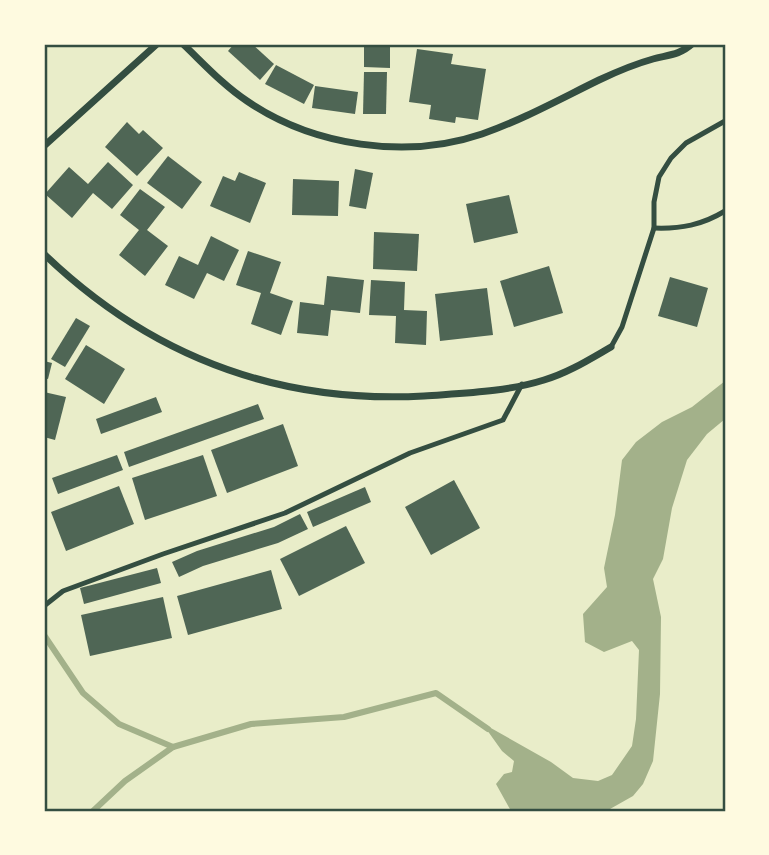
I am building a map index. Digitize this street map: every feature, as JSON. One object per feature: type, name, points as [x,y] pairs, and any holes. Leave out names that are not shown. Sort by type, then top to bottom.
[{"type":"street","points":[[44,146],[158,44]]},
{"type":"street","points":[[183,44],[247,102],[291,125],[319,136],[360,144],[410,146],[447,143],[481,134],[615,72],[675,55],[692,44]]},
{"type":"street","points":[[44,254],[88,293],[139,328],[202,361],[267,382],[352,396],[391,398],[459,395],[545,380],[611,347]]},
{"type":"lane","points":[[611,347],[622,327],[654,228],[654,202],[659,177],[671,158],[686,143],[725,121]]},
{"type":"lane","points":[[654,228],[680,229],[708,221],[725,211]]},
{"type":"lane","points":[[44,606],[63,591],[285,513],[410,453],[503,420],[523,384]]},
{"type":"shaded area","points":[[725,381],[725,419],[707,434],[687,460],[672,508],[663,559],[653,579],[661,617],[660,694],[653,761],[643,784],[633,796],[610,809],[511,811],[496,784],[504,774],[512,772],[514,761],[502,751],[482,723],[551,762],[573,778],[598,781],[612,775],[632,746],[639,650],[632,641],[604,652],[585,642],[583,614],[607,587],[604,568],[615,515],[622,460],[636,442],[662,422],[692,407]]},
{"type":"building","points":[[234,44],[252,44],[274,64],[260,80],[228,51]]},
{"type":"building","points":[[364,44],[390,44],[390,68],[364,67]]},
{"type":"building","points":[[417,49],[453,54],[451,64],[486,69],[478,120],[456,117],[455,123],[429,119],[431,105],[409,102]]},
{"type":"building","points":[[276,65],[314,85],[304,104],[265,84]]},
{"type":"building","points":[[364,72],[387,72],[386,114],[363,114]]},
{"type":"building","points":[[315,86],[358,92],[355,114],[312,108]]},
{"type":"building","points":[[127,122],[139,134],[143,130],[163,148],[137,176],[105,147]]},
{"type":"building","points":[[168,156],[202,182],[182,209],[147,183]]},
{"type":"building","points":[[108,162],[133,185],[112,209],[93,193],[72,218],[45,194],[69,167],[88,184]]},
{"type":"building","points":[[355,169],[373,173],[366,209],[349,206]]},
{"type":"building","points":[[239,172],[266,183],[250,223],[210,206],[223,176],[235,181]]},
{"type":"building","points":[[293,179],[339,181],[338,216],[292,215]]},
{"type":"building","points":[[140,189],[165,207],[147,230],[168,246],[145,276],[119,255],[139,230],[120,215]]},
{"type":"building","points":[[509,195],[518,233],[474,243],[466,204]]},
{"type":"building","points":[[374,232],[419,234],[417,271],[373,269]]},
{"type":"building","points":[[211,236],[239,250],[224,281],[207,273],[194,299],[165,285],[179,256],[198,265]]},
{"type":"building","points":[[248,251],[281,262],[270,293],[293,301],[281,335],[251,324],[261,293],[236,285]]},
{"type":"building","points":[[549,266],[563,313],[514,327],[500,281]]},
{"type":"building","points":[[327,276],[364,280],[360,313],[331,310],[328,336],[297,333],[300,302],[324,305]]},
{"type":"building","points":[[670,277],[708,288],[697,327],[658,316]]},
{"type":"building","points":[[371,280],[405,282],[404,310],[427,311],[426,345],[395,343],[396,316],[369,315]]},
{"type":"building","points":[[487,288],[493,335],[440,341],[435,294]]},
{"type":"building","points":[[76,318],[90,326],[65,367],[51,359]]},
{"type":"building","points":[[86,345],[125,369],[104,404],[65,379]]},
{"type":"building","points":[[44,361],[52,363],[48,379],[44,378]]},
{"type":"building","points":[[44,392],[66,397],[55,440],[44,437]]},
{"type":"building","points":[[156,397],[162,412],[101,434],[96,419]]},
{"type":"building","points":[[258,404],[264,419],[129,467],[124,452]]},
{"type":"building","points":[[283,424],[298,466],[227,493],[211,450]]},
{"type":"building","points":[[117,455],[123,470],[58,494],[52,478]]},
{"type":"building","points":[[203,455],[217,496],[145,520],[132,478]]},
{"type":"building","points":[[454,480],[480,528],[431,555],[405,507]]},
{"type":"building","points":[[119,486],[134,524],[66,551],[51,512]]},
{"type":"building","points":[[365,487],[371,502],[313,527],[307,512]]},
{"type":"building","points":[[300,514],[308,529],[278,543],[203,566],[179,577],[172,562],[197,551],[274,527]]},
{"type":"building","points":[[346,526],[365,563],[299,596],[280,559]]},
{"type":"building","points":[[157,568],[161,583],[84,604],[80,588]]},
{"type":"building","points":[[271,570],[282,609],[188,635],[177,596]]},
{"type":"building","points":[[163,597],[172,638],[90,656],[81,615]]},
{"type":"waterway","points":[[44,635],[83,693],[119,724],[173,747]]},
{"type":"waterway","points":[[93,811],[125,781],[173,747],[251,724],[344,717],[436,693],[488,729]]}]
